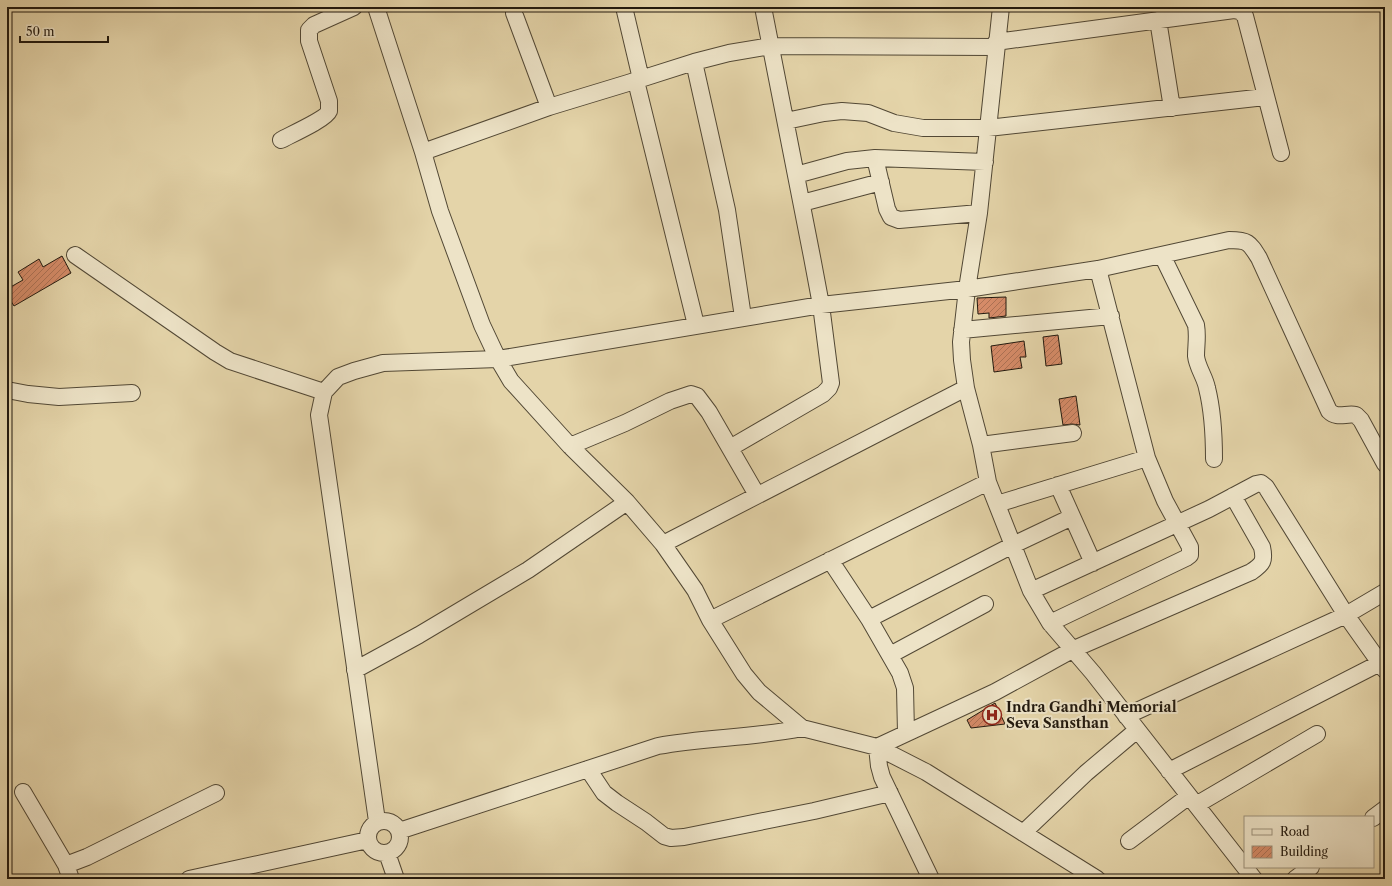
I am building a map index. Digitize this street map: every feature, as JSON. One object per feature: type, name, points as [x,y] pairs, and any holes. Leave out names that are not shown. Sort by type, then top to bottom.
[{"type":"street","points":[[281,140],[314,123],[325,116],[329,111],[329,101],[309,40],[309,30],[314,25],[354,7]]},
{"type":"street","points":[[376,7],[423,152],[440,211],[482,325],[498,359],[511,381],[570,446],[627,502],[663,544],[696,590],[710,620],[744,674],[759,692],[802,728]]},
{"type":"street","points":[[515,7],[514,13],[548,107]]},
{"type":"street","points":[[624,7],[638,80],[696,325]]},
{"type":"street","points":[[730,448],[824,394],[831,383],[821,305],[763,7]]},
{"type":"street","points":[[1001,7],[979,213],[962,330],[962,360],[966,388],[981,445],[988,482],[1031,591],[1050,623],[1074,649],[1244,866]]},
{"type":"street","points":[[423,152],[548,107],[728,53],[771,46],[996,44],[1158,20],[1211,10],[1234,10],[1240,11],[1245,16],[1265,97],[1281,153]]},
{"type":"street","points":[[1158,20],[1172,108]]},
{"type":"street","points":[[694,62],[727,210],[743,317]]},
{"type":"street","points":[[786,121],[842,111],[868,113],[894,123],[923,128],[988,128],[1265,97]]},
{"type":"street","points":[[796,176],[847,161],[875,158],[984,162]]},
{"type":"street","points":[[875,158],[887,209],[892,217],[899,220],[979,213]]},
{"type":"street","points":[[802,203],[881,182]]},
{"type":"street","points":[[377,821],[320,415],[324,392],[338,377],[354,371],[383,363],[498,359],[821,305],[967,289],[1098,269],[1229,240],[1242,240],[1250,244],[1258,258],[1329,411],[1337,416],[1356,415],[1361,420],[1385,464]]},
{"type":"street","points":[[1162,255],[1196,325],[1198,336],[1196,355],[1210,398],[1214,459]]},
{"type":"street","points":[[75,256],[214,352],[230,361],[324,392]]},
{"type":"street","points":[[1050,623],[1186,558],[1190,554],[1190,547],[1165,501],[1147,458],[1098,269]]},
{"type":"street","points":[[962,330],[1111,316]]},
{"type":"street","points":[[663,544],[966,388]]},
{"type":"street","points":[[7,390],[28,394],[60,397],[132,393]]},
{"type":"street","points":[[570,446],[625,423],[670,401],[691,394],[697,396],[709,412],[757,495]]},
{"type":"street","points":[[981,445],[1073,433]]},
{"type":"street","points":[[997,504],[1147,458]]},
{"type":"street","points":[[710,620],[988,482]]},
{"type":"street","points":[[1031,591],[1178,524],[1256,484],[1261,483],[1266,487],[1346,615],[1382,666],[1169,771]]},
{"type":"street","points":[[1058,486],[1093,563]]},
{"type":"street","points":[[877,747],[995,692],[1074,649],[1251,572],[1259,567],[1264,556],[1262,547],[1233,496]]},
{"type":"street","points":[[355,670],[419,635],[528,570],[627,502]]},
{"type":"street","points":[[869,619],[1013,545],[1072,517]]},
{"type":"street","points":[[830,560],[869,619],[900,673],[905,688],[906,733]]},
{"type":"street","points":[[1126,716],[1346,615],[1385,592]]},
{"type":"street","points":[[890,655],[985,604]]},
{"type":"street","points":[[399,830],[658,746],[683,741],[756,736],[802,728],[877,747],[926,772],[1097,879]]},
{"type":"street","points":[[1023,833],[1086,773],[1137,730]]},
{"type":"street","points":[[1128,841],[1192,801],[1317,734]]},
{"type":"street","points":[[877,747],[879,766],[890,793],[931,879]]},
{"type":"street","points":[[588,769],[604,793],[664,836],[671,838],[684,837],[814,811],[890,793]]},
{"type":"street","points":[[23,792],[68,872],[87,857],[216,793]]},
{"type":"street","points":[[1374,817],[1385,809]]},
{"type":"street","points":[[377,821],[387,821],[394,824],[399,830],[398,845],[394,850],[388,853],[381,854],[371,846],[368,840],[368,832],[370,827],[377,821]]},
{"type":"street","points":[[189,879],[368,840]]},
{"type":"street","points":[[388,853],[396,879]]},
{"type":"street","points":[[1245,868],[1254,879]]},
{"type":"street","points":[[1295,879],[1310,868]]},
{"type":"building","points":[[62,256],[71,273],[14,306],[7,295],[7,289],[23,280],[18,272],[39,259],[43,267]]},
{"type":"building","points":[[1006,297],[1006,316],[989,318],[989,313],[978,314],[977,298]]},
{"type":"building","points":[[1058,335],[1062,364],[1046,366],[1043,337]]},
{"type":"building","points":[[1024,341],[1026,357],[1020,357],[1022,368],[994,372],[991,346]]},
{"type":"building","points":[[1076,396],[1080,425],[1063,425],[1059,399]]},
{"type":"building","points":[[995,703],[1005,724],[971,728],[967,720]]},
{"type":"place","name":"Indra Gandhi Memorial Seva Sansthan","points":[[992,715]]}]
